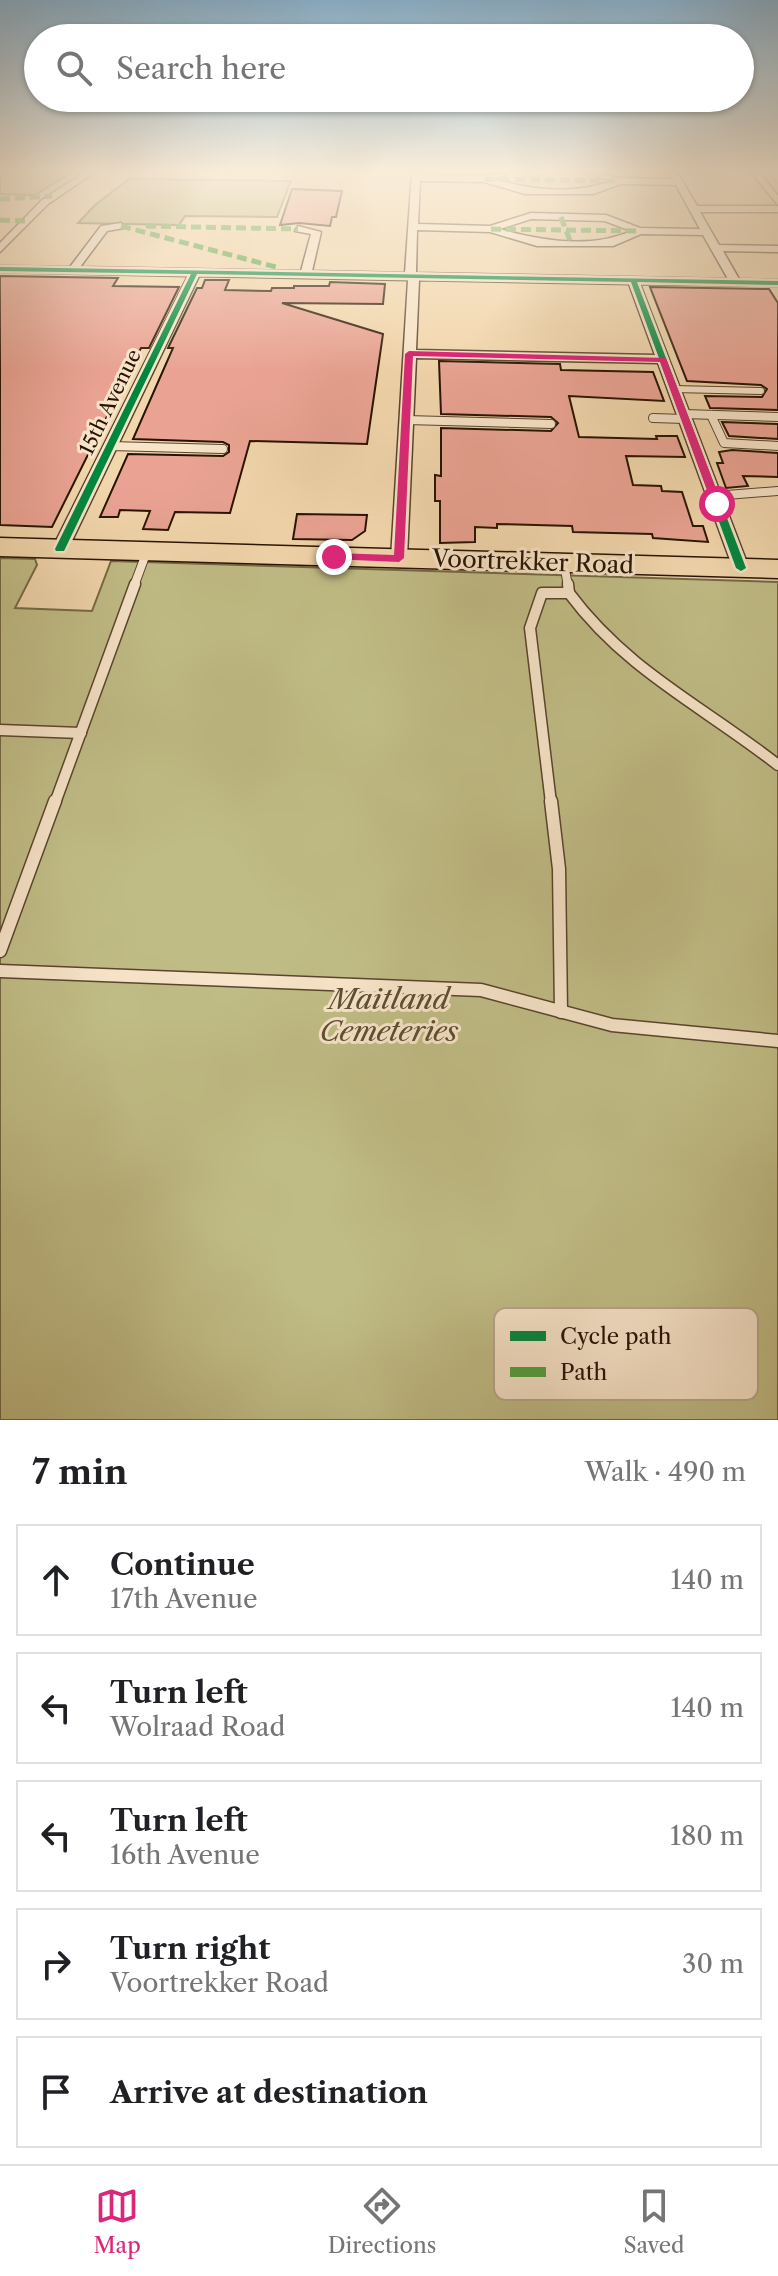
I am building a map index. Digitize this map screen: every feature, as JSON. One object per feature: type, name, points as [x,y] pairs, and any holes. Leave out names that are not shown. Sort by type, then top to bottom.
[{"type":"main road","name":"Voortrekker Road","points":[[0,547],[778,569]]},
{"type":"street","points":[[73,270],[96,238]]},
{"type":"street","points":[[306,274],[315,238]]},
{"type":"street","points":[[399,558],[412,238]]},
{"type":"street","points":[[521,238],[537,243],[613,243],[623,238]]},
{"type":"street","points":[[711,238],[735,282]]},
{"type":"street","points":[[716,248],[778,249]]},
{"type":"street","points":[[0,269],[778,283]]},
{"type":"street","name":"15th Avenue","points":[[60,549],[195,272]]},
{"type":"street","points":[[633,280],[741,568]]},
{"type":"street","points":[[409,354],[663,359]]},
{"type":"lane","points":[[674,389],[761,391]]},
{"type":"lane","points":[[711,415],[724,443],[778,446]]},
{"type":"lane","points":[[653,418],[711,415],[778,417]]},
{"type":"lane","points":[[406,420],[551,424]]},
{"type":"lane","points":[[110,446],[223,449]]},
{"type":"lane","points":[[714,496],[778,491]]},
{"type":"lane","points":[[0,951],[147,551]]},
{"type":"lane","points":[[564,564],[569,593],[606,642],[652,679],[759,748],[778,765]]},
{"type":"lane","points":[[561,1012],[559,869],[530,628],[542,593],[569,593]]},
{"type":"lane","points":[[0,730],[81,733]]},
{"type":"lane","points":[[0,971],[481,990],[612,1025],[778,1041]]},
{"type":"green space","name":"Maitland Cemeteries","points":[[0,558],[35,559],[37,565],[15,608],[92,611],[111,561],[778,582],[778,1420],[0,1420]]},
{"type":"building","points":[[0,276],[118,278],[113,286],[179,287],[149,348],[141,348],[52,527],[0,525]]},
{"type":"building","points":[[205,280],[229,280],[225,290],[271,291],[272,288],[294,286],[329,286],[330,282],[385,284],[383,304],[282,303],[383,334],[367,444],[250,441],[230,513],[175,512],[168,530],[143,529],[150,511],[120,510],[118,517],[100,517],[128,454],[223,456],[229,452],[229,445],[223,442],[133,439],[173,348],[168,348],[197,288],[202,288]]},
{"type":"building","points":[[650,287],[769,289],[778,303],[778,410],[710,408],[705,396],[762,397],[767,389],[761,385],[687,381]]},
{"type":"building","points":[[439,361],[560,364],[561,370],[653,372],[664,401],[569,396],[579,437],[657,439],[656,436],[677,436],[685,457],[626,456],[633,485],[661,486],[662,491],[682,492],[693,526],[703,526],[708,542],[653,538],[652,534],[573,532],[572,526],[497,524],[497,528],[475,527],[475,542],[440,543],[440,501],[435,501],[435,475],[441,476],[441,428],[551,431],[558,423],[551,417],[441,414]]},
{"type":"building","points":[[722,422],[778,424],[778,439],[729,436]]},
{"type":"building","points":[[719,452],[778,453],[778,477],[743,476],[748,486],[726,488],[717,463],[723,463]]},
{"type":"building","points":[[297,514],[367,515],[365,531],[352,540],[293,539]]},
{"type":"marked path","points":[[167,238],[276,267]]},
{"type":"marked path","points":[[569,238],[571,243]]},
{"type":"cycle path","points":[[0,269],[778,283]]},
{"type":"cycle path","points":[[60,549],[195,272]]},
{"type":"cycle path","points":[[633,280],[741,568]]},
{"type":"route","points":[[334,557],[399,558],[409,354],[663,359],[717,504]]}]
